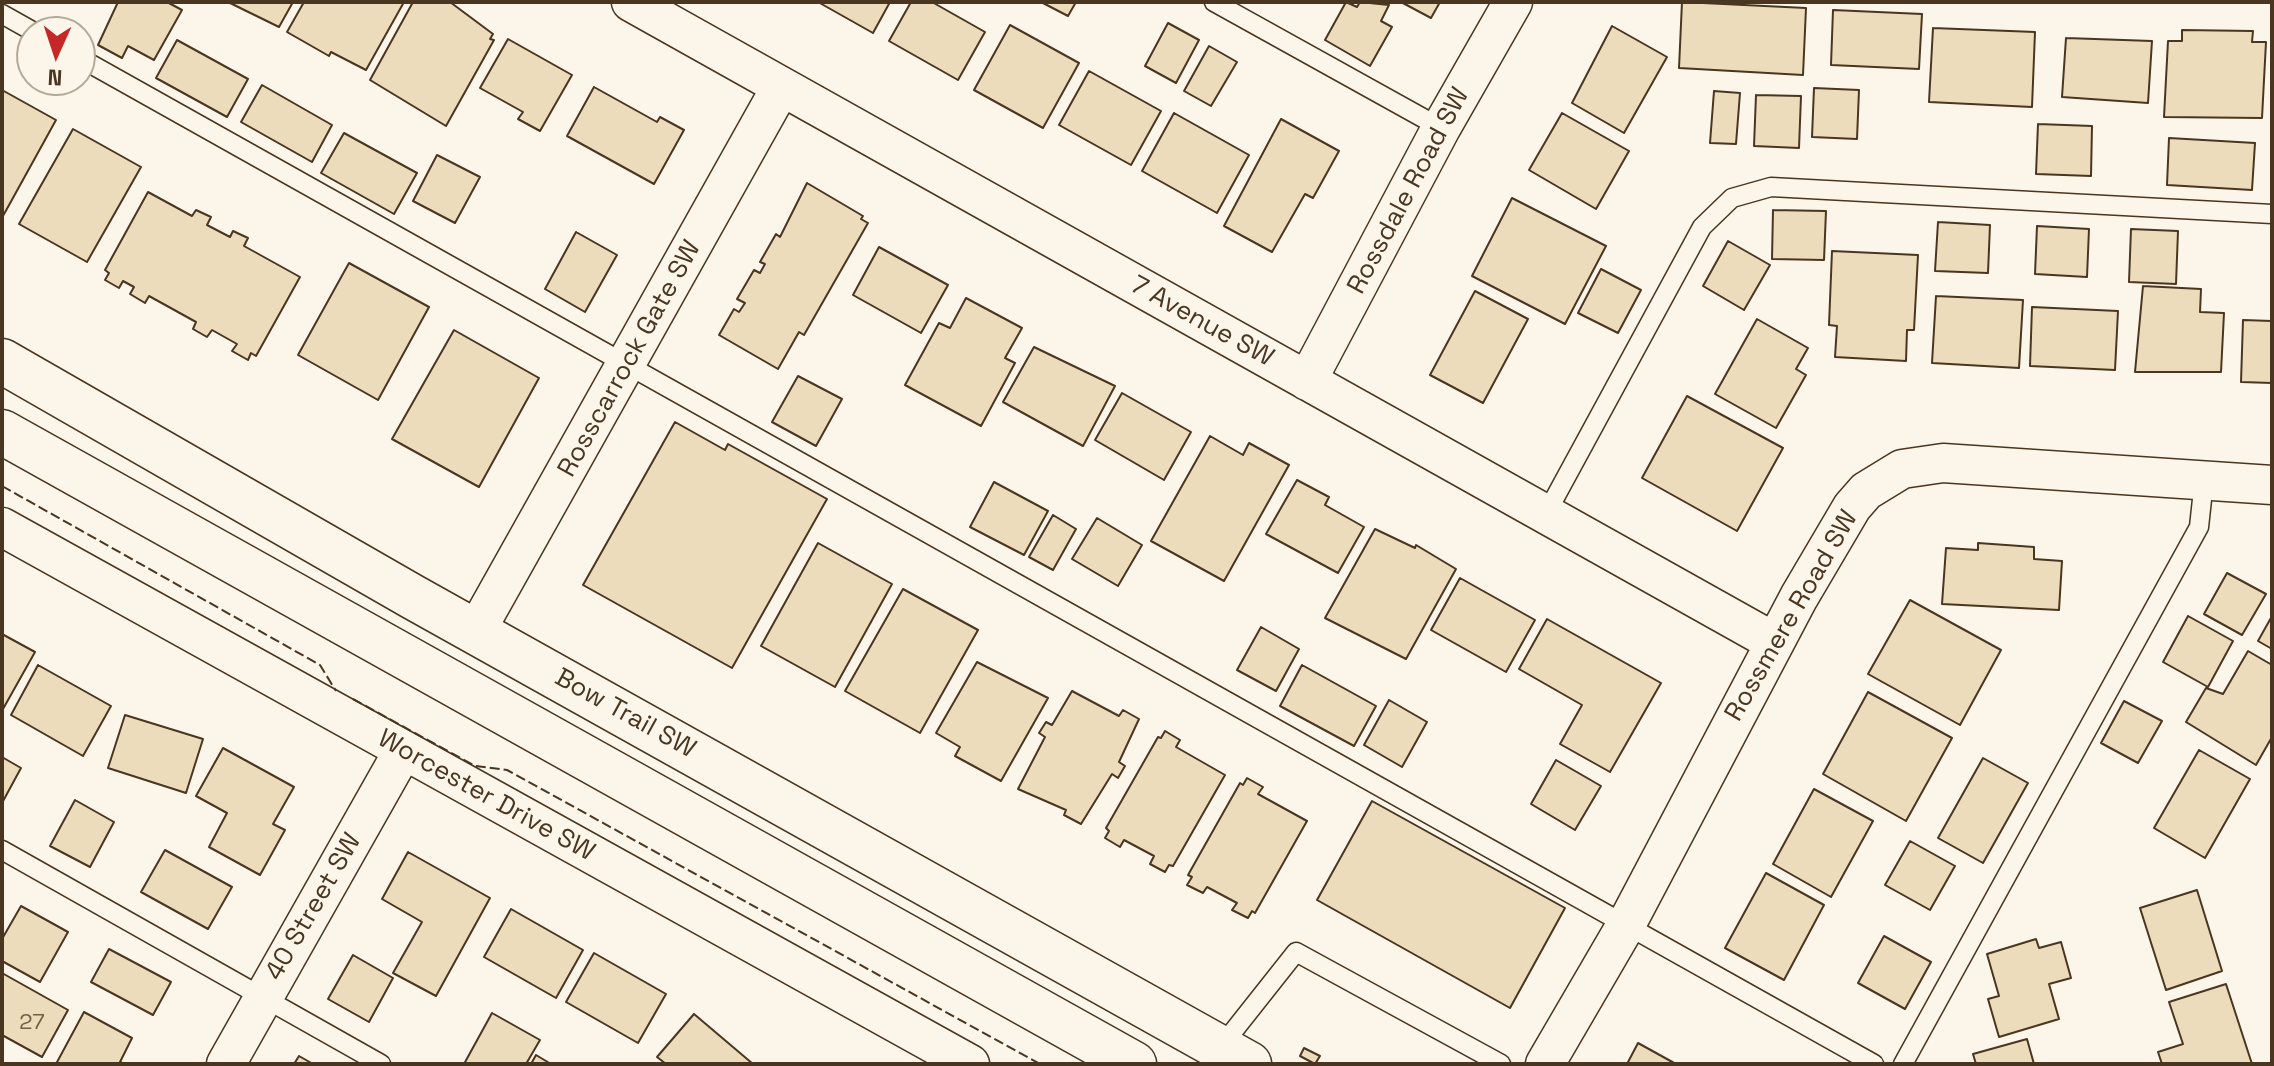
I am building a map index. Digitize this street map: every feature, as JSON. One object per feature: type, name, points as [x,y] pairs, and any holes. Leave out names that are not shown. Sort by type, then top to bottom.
[{"type":"main road","name":"Bow Trail SW","points":[[2,361],[476,631],[1235,1056]]},
{"type":"main road","points":[[2,432],[1134,1064]]},
{"type":"street","name":"7 Avenue SW","points":[[631,2],[1774,642]]},
{"type":"street","name":"Rossdale Road SW","points":[[1307,381],[1441,128],[1513,2]]},
{"type":"street","name":"Rosscarrock Gate SW","points":[[476,631],[630,363],[781,87]]},
{"type":"street","name":"Rossmere Road SW","points":[[1545,1064],[1626,925],[1774,642],[1852,507],[1883,478],[1902,469],[1943,463],[2272,485]]},
{"type":"street","name":"Worcester Drive SW","points":[[2,527],[970,1064]]},
{"type":"street","name":"40 Street SW","points":[[226,1064],[403,751]]},
{"type":"lane","points":[[1214,2],[1441,128]]},
{"type":"lane","points":[[96,67],[630,363],[1874,1064]]},
{"type":"lane","points":[[1546,514],[1702,227],[1732,198],[1771,187],[2272,214]]},
{"type":"lane","points":[[1903,1064],[2199,527],[2204,481]]},
{"type":"lane","points":[[2,850],[381,1064]]},
{"type":"lane","points":[[1235,1056],[1296,952],[1501,1064]]},
{"type":"building","points":[[118,2],[167,2],[182,10],[154,60],[128,46],[122,58],[98,45]]},
{"type":"building","points":[[228,2],[293,2],[279,27]]},
{"type":"building","points":[[304,2],[404,2],[366,70],[331,52],[329,56],[287,32]]},
{"type":"building","points":[[413,2],[450,2],[493,34],[490,39],[494,40],[446,126],[370,80]]},
{"type":"building","points":[[818,2],[890,2],[873,33]]},
{"type":"building","points":[[911,2],[932,2],[985,32],[958,80],[889,41]]},
{"type":"building","points":[[1041,2],[1076,2],[1068,16]]},
{"type":"building","points":[[1346,2],[1357,7],[1360,2],[1389,5],[1381,21],[1392,27],[1370,66],[1325,40]]},
{"type":"building","points":[[1401,2],[1440,2],[1431,18]]},
{"type":"building","points":[[1682,2],[1806,8],[1803,75],[1679,68]]},
{"type":"building","points":[[1833,10],[1922,14],[1919,69],[1831,65]]},
{"type":"building","points":[[1168,23],[1199,40],[1176,83],[1145,66]]},
{"type":"building","points":[[1010,25],[1079,63],[1043,128],[974,90]]},
{"type":"building","points":[[1612,26],[1667,57],[1624,133],[1572,103]]},
{"type":"building","points":[[1933,28],[2035,32],[2032,107],[1929,102]]},
{"type":"building","points":[[2182,30],[2253,31],[2252,42],[2266,42],[2262,118],[2164,117],[2168,41],[2182,41]]},
{"type":"building","points":[[2066,38],[2152,41],[2148,103],[2062,97]]},
{"type":"building","points":[[508,39],[572,75],[540,131],[518,119],[523,112],[480,88]]},
{"type":"building","points":[[177,40],[248,79],[227,117],[156,78]]},
{"type":"building","points":[[1209,46],[1237,62],[1211,106],[1184,91]]},
{"type":"building","points":[[1089,71],[1161,111],[1131,165],[1059,125]]},
{"type":"building","points":[[262,85],[332,125],[312,162],[241,122]]},
{"type":"building","points":[[594,87],[657,122],[660,117],[684,130],[654,184],[567,136]]},
{"type":"building","points":[[1814,88],[1859,90],[1857,139],[1812,137]]},
{"type":"building","points":[[2,90],[56,120],[3,216],[2,215]]},
{"type":"building","points":[[1714,91],[1740,93],[1736,144],[1710,143]]},
{"type":"building","points":[[1756,95],[1801,96],[1799,148],[1754,146]]},
{"type":"building","points":[[1174,113],[1249,155],[1217,213],[1142,171]]},
{"type":"building","points":[[1562,113],[1629,151],[1596,209],[1529,170]]},
{"type":"building","points":[[1281,119],[1339,151],[1313,198],[1305,194],[1272,252],[1224,226]]},
{"type":"building","points":[[2038,124],[2092,126],[2091,176],[2036,174]]},
{"type":"building","points":[[73,129],[141,167],[87,262],[19,224]]},
{"type":"building","points":[[344,133],[417,173],[394,214],[321,173]]},
{"type":"building","points":[[2169,138],[2255,143],[2252,190],[2167,185]]},
{"type":"building","points":[[437,155],[480,177],[455,223],[413,201]]},
{"type":"building","points":[[807,183],[863,216],[861,219],[868,223],[804,335],[799,332],[778,369],[719,335],[734,309],[739,312],[745,303],[737,299],[754,270],[760,273],[765,264],[760,262],[776,234],[780,237]]},
{"type":"building","points":[[148,192],[192,216],[196,210],[211,217],[207,225],[230,237],[233,231],[248,238],[244,246],[300,277],[256,356],[251,353],[248,360],[232,351],[237,344],[212,330],[207,337],[193,329],[196,322],[149,296],[145,303],[130,294],[134,287],[123,281],[119,288],[105,280],[109,273],[105,270]]},
{"type":"building","points":[[1512,198],[1606,246],[1565,324],[1472,276]]},
{"type":"building","points":[[1773,210],[1826,211],[1824,260],[1772,259]]},
{"type":"building","points":[[1938,222],[1990,225],[1988,273],[1935,271]]},
{"type":"building","points":[[2037,226],[2089,229],[2087,277],[2035,274]]},
{"type":"building","points":[[2131,229],[2178,231],[2176,284],[2129,282]]},
{"type":"building","points":[[576,232],[617,255],[585,312],[545,289]]},
{"type":"building","points":[[1728,241],[1770,265],[1744,310],[1703,286]]},
{"type":"building","points":[[879,247],[948,285],[921,333],[853,295]]},
{"type":"building","points":[[1832,251],[1918,255],[1914,330],[1907,330],[1906,361],[1835,357],[1837,326],[1829,325]]},
{"type":"building","points":[[349,263],[429,307],[378,400],[298,355]]},
{"type":"building","points":[[1601,269],[1641,290],[1618,333],[1578,313]]},
{"type":"building","points":[[2143,286],[2201,289],[2200,312],[2224,313],[2221,372],[2135,372]]},
{"type":"building","points":[[1475,291],[1528,319],[1483,403],[1430,375]]},
{"type":"building","points":[[1936,296],[2023,300],[2019,368],[1932,363]]},
{"type":"building","points":[[966,298],[1022,328],[1005,358],[1015,363],[981,426],[905,385],[939,323],[950,328]]},
{"type":"building","points":[[2032,307],[2118,311],[2115,370],[2030,366]]},
{"type":"building","points":[[1757,319],[1808,348],[1796,369],[1806,375],[1776,428],[1715,394]]},
{"type":"building","points":[[2243,320],[2272,321],[2272,383],[2241,382]]},
{"type":"building","points":[[454,330],[539,378],[479,487],[392,439]]},
{"type":"building","points":[[1034,347],[1115,386],[1083,446],[1003,402]]},
{"type":"building","points":[[798,376],[842,399],[816,446],[772,422]]},
{"type":"building","points":[[1122,393],[1191,432],[1164,480],[1095,440]]},
{"type":"building","points":[[1687,396],[1783,448],[1737,531],[1642,478]]},
{"type":"building","points":[[675,422],[725,450],[728,444],[827,499],[732,668],[583,585]]},
{"type":"building","points":[[1210,436],[1243,455],[1249,443],[1289,465],[1224,581],[1151,541]]},
{"type":"building","points":[[1297,480],[1329,497],[1325,505],[1364,527],[1338,573],[1266,534]]},
{"type":"building","points":[[994,482],[1048,511],[1024,555],[970,527]]},
{"type":"building","points":[[1053,515],[1076,529],[1053,570],[1029,557]]},
{"type":"building","points":[[1097,518],[1142,545],[1118,586],[1072,559]]},
{"type":"building","points":[[1375,529],[1415,548],[1416,545],[1456,569],[1406,659],[1325,618]]},
{"type":"building","points":[[818,543],[892,584],[835,687],[761,646]]},
{"type":"building","points":[[1978,543],[2034,547],[2034,559],[2062,561],[2059,610],[1942,604],[1946,548],[1978,550]]},
{"type":"building","points":[[2227,573],[2266,594],[2242,635],[2204,614]]},
{"type":"building","points":[[1460,578],[1535,620],[1506,672],[1431,630]]},
{"type":"building","points":[[903,589],[978,630],[920,733],[845,691]]},
{"type":"building","points":[[1910,600],[2001,650],[1960,725],[1868,674]]},
{"type":"building","points":[[2188,616],[2233,641],[2208,687],[2163,662]]},
{"type":"building","points":[[2272,616],[2272,649],[2258,641]]},
{"type":"building","points":[[1547,619],[1661,683],[1610,772],[1560,744],[1582,705],[1519,669]]},
{"type":"building","points":[[1261,627],[1299,649],[1276,691],[1237,670]]},
{"type":"building","points":[[2,634],[35,652],[3,709],[2,708]]},
{"type":"building","points":[[2248,651],[2272,665],[2272,737],[2256,765],[2186,722],[2206,688],[2223,694]]},
{"type":"building","points":[[977,662],[1048,698],[1001,781],[955,756],[960,747],[936,733]]},
{"type":"building","points":[[38,665],[111,706],[83,756],[11,715]]},
{"type":"building","points":[[1302,665],[1376,706],[1354,746],[1280,706]]},
{"type":"building","points":[[1072,691],[1119,716],[1123,710],[1139,719],[1119,762],[1125,766],[1118,778],[1112,774],[1081,824],[1064,815],[1066,810],[1018,789],[1045,737],[1039,733],[1046,722],[1052,725]]},
{"type":"building","points":[[1868,692],[1952,738],[1906,821],[1823,774]]},
{"type":"building","points":[[1389,700],[1427,722],[1402,767],[1364,745]]},
{"type":"building","points":[[2124,701],[2162,721],[2138,763],[2101,743]]},
{"type":"building","points":[[125,715],[203,739],[186,793],[108,768]]},
{"type":"building","points":[[1165,731],[1180,740],[1176,747],[1225,775],[1173,866],[1169,865],[1165,872],[1150,864],[1154,856],[1124,840],[1120,847],[1105,838],[1109,831],[1106,828],[1158,737],[1161,738]]},
{"type":"building","points":[[223,748],[294,787],[273,824],[285,830],[260,875],[209,847],[227,813],[196,796]]},
{"type":"building","points":[[2199,750],[2250,779],[2205,858],[2154,828]]},
{"type":"building","points":[[2,757],[21,768],[2,803]]},
{"type":"building","points":[[1983,758],[2028,783],[1983,863],[1938,838]]},
{"type":"building","points":[[1556,760],[1601,786],[1575,830],[1531,804]]},
{"type":"building","points":[[1247,778],[1263,787],[1258,794],[1307,821],[1255,913],[1252,911],[1248,918],[1232,910],[1237,903],[1207,887],[1203,893],[1187,885],[1192,877],[1188,875],[1240,783],[1243,785]]},
{"type":"building","points":[[1814,789],[1873,821],[1831,897],[1773,864]]},
{"type":"building","points":[[75,800],[114,822],[90,867],[50,846]]},
{"type":"building","points":[[1372,801],[1565,908],[1510,1008],[1317,900]]},
{"type":"building","points":[[1910,841],[1955,866],[1930,910],[1885,885]]},
{"type":"building","points":[[165,850],[232,887],[208,929],[141,892]]},
{"type":"building","points":[[408,852],[490,898],[436,996],[393,973],[422,922],[382,899]]},
{"type":"building","points":[[1766,873],[1824,905],[1784,980],[1725,948]]},
{"type":"building","points":[[2197,890],[2222,971],[2166,990],[2140,908]]},
{"type":"building","points":[[21,906],[68,932],[40,982],[2,961],[2,939]]},
{"type":"building","points":[[511,909],[583,950],[556,998],[484,957]]},
{"type":"building","points":[[1884,936],[1931,962],[1905,1009],[1858,983]]},
{"type":"building","points":[[2036,939],[2039,948],[2061,942],[2071,978],[2049,984],[2059,1019],[1999,1037],[1988,999],[1999,996],[1987,954]]},
{"type":"building","points":[[109,949],[171,982],[153,1015],[91,982]]},
{"type":"building","points":[[594,953],[666,994],[638,1043],[566,1002]]},
{"type":"building","points":[[353,955],[393,978],[369,1022],[328,999]]},
{"type":"building","points":[[2,973],[68,1010],[42,1057],[2,1035]]},
{"type":"building","points":[[2226,984],[2252,1064],[2162,1064],[2158,1052],[2183,1044],[2169,1002]]},
{"type":"building","points":[[84,1012],[132,1038],[120,1062],[125,1064],[56,1064]]},
{"type":"building","points":[[492,1013],[540,1040],[526,1064],[464,1064]]},
{"type":"building","points":[[694,1014],[753,1064],[666,1064],[657,1057]]},
{"type":"building","points":[[2027,1039],[2034,1064],[1976,1064],[1973,1054]]},
{"type":"building","points":[[1638,1043],[1676,1064],[1627,1064]]},
{"type":"building","points":[[1304,1048],[1320,1056],[1315,1064],[1300,1056]]},
{"type":"building","points":[[536,1055],[551,1064],[531,1064]]},
{"type":"building","points":[[299,1056],[313,1064],[294,1064]]},
{"type":"fence","points":[[2,486],[320,665],[336,691]]},
{"type":"fence","points":[[353,699],[475,766],[507,770],[1040,1064]]}]
